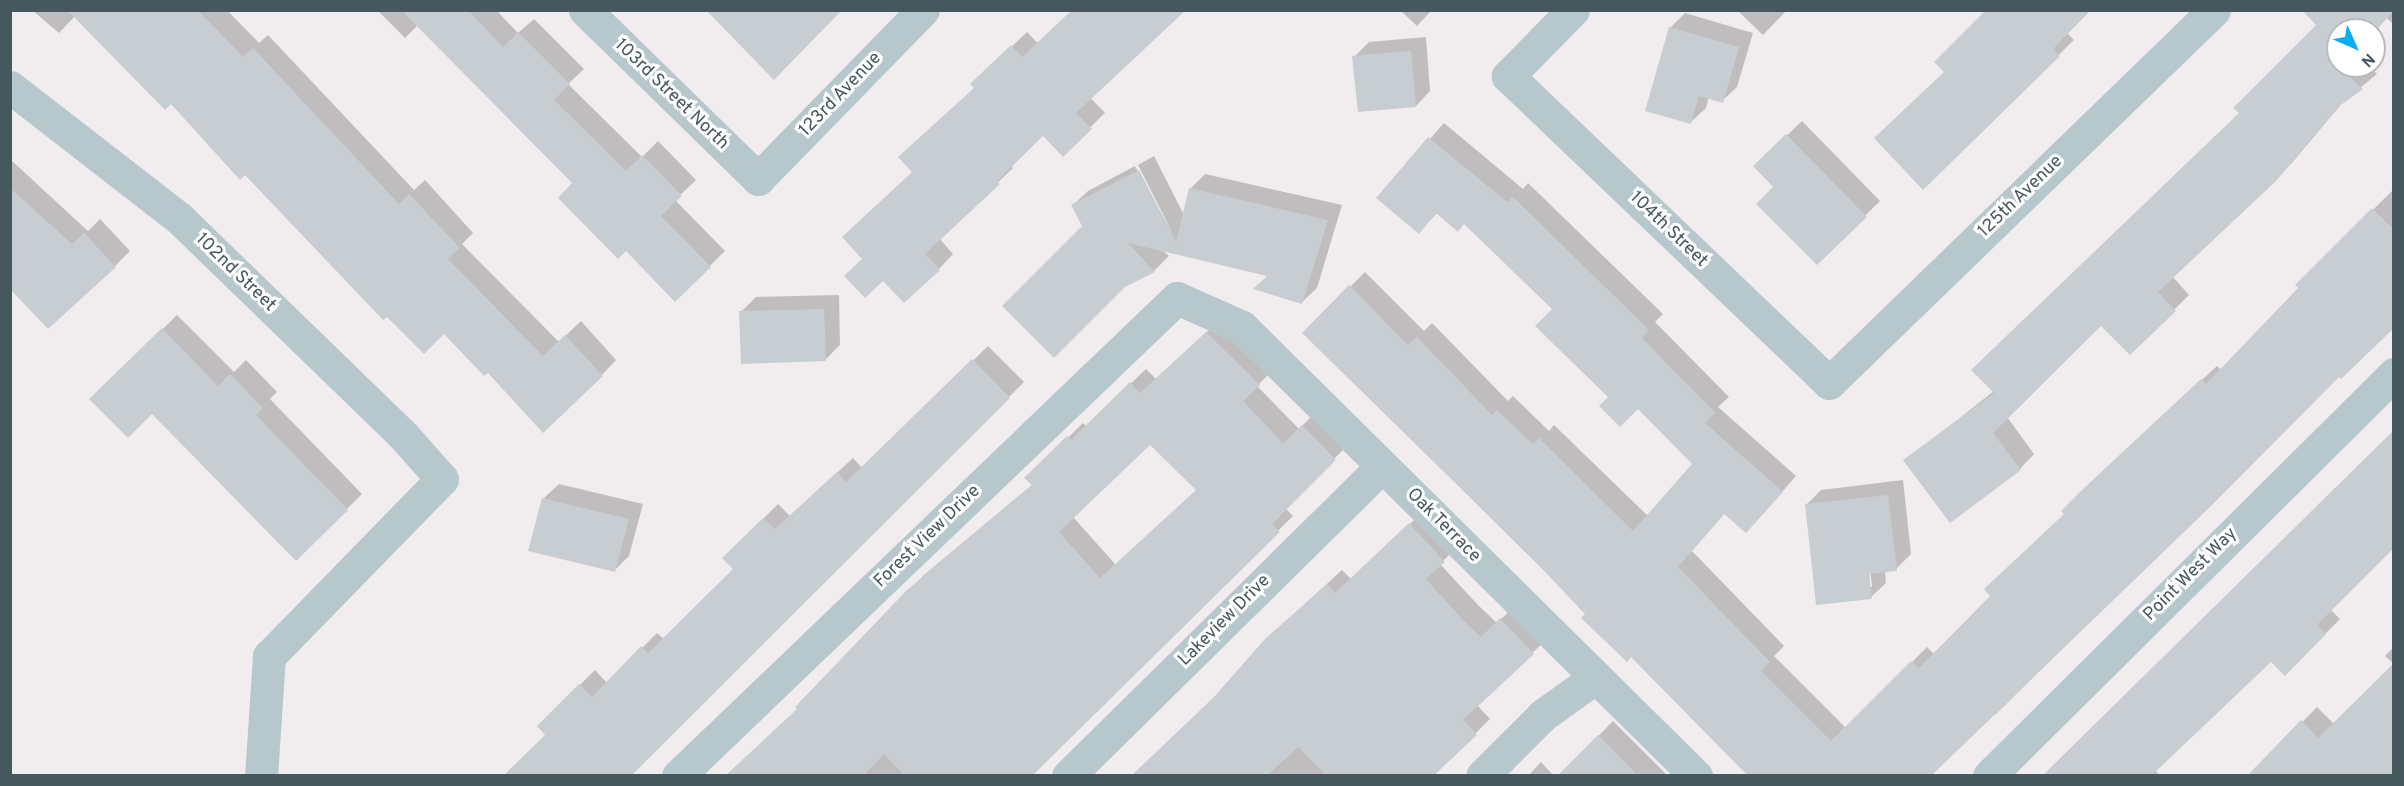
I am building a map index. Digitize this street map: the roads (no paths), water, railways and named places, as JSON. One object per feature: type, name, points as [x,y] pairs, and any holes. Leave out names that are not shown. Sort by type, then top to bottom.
[{"type":"street","name":"103rd Street North","points":[[585,10],[758,179]]},
{"type":"street","name":"123rd Avenue","points":[[758,179],[923,10]]},
{"type":"street","name":"104th Street","points":[[1573,10],[1508,76],[1829,383]]},
{"type":"street","name":"125th Avenue","points":[[1829,383],[2214,10]]},
{"type":"street","name":"102nd Street","points":[[10,87],[179,218],[402,434],[442,479],[269,656],[261,776]]},
{"type":"street","name":"Oak Terrace","points":[[1177,298],[1242,327],[1696,776]]},
{"type":"street","name":"Forest View Drive","points":[[678,776],[1177,298]]},
{"type":"street","name":"Point West Way","points":[[1989,776],[2394,374]]},
{"type":"street","name":"Lakeview Drive","points":[[1068,776],[1382,466]]},
{"type":"street","points":[[1482,776],[1543,715],[1596,677]]}]
